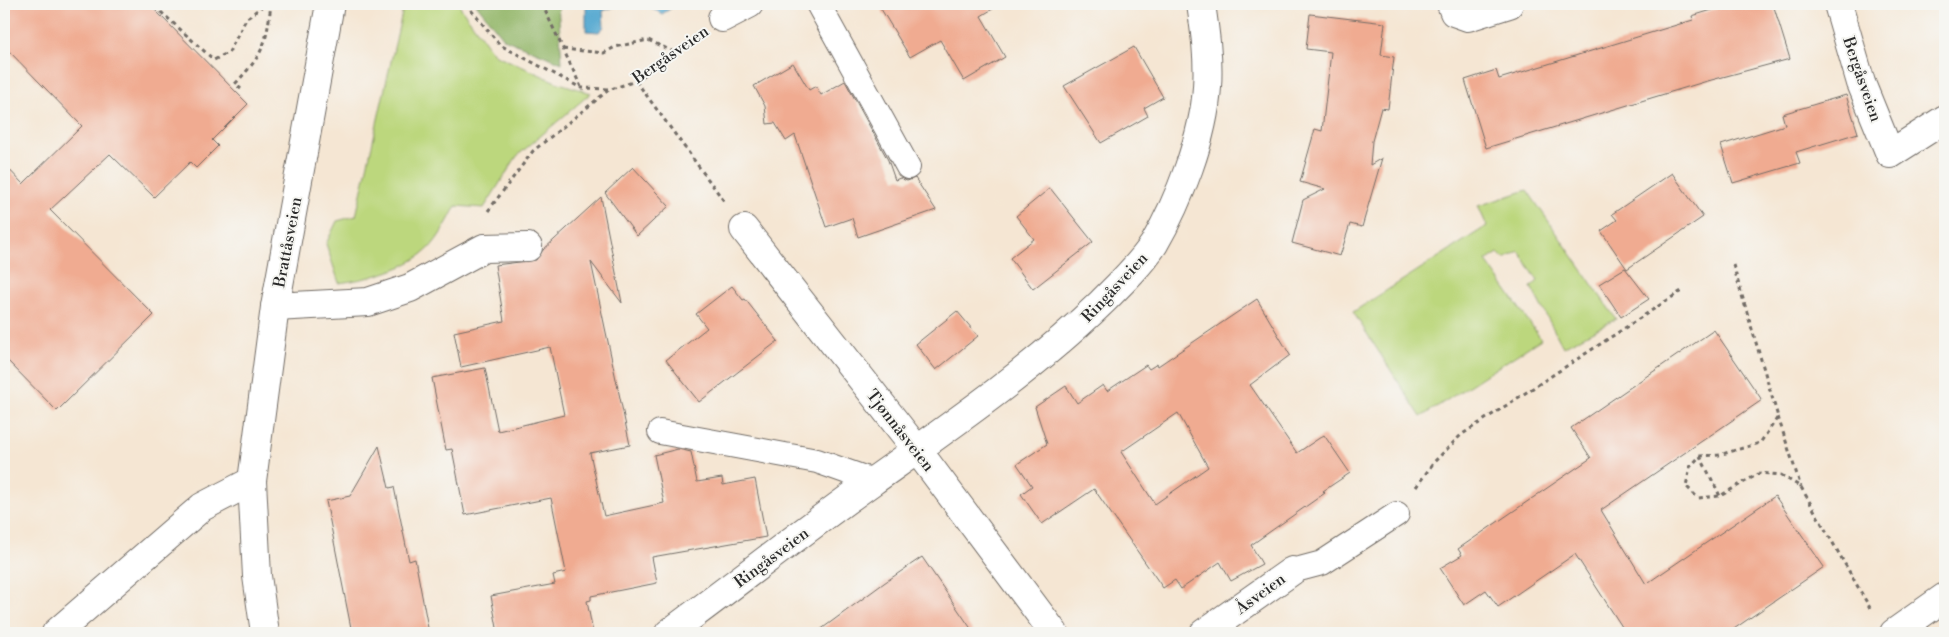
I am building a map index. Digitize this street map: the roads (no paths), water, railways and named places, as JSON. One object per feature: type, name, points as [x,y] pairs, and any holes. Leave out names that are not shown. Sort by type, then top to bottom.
[{"type":"street","name":"Brattåsveien","points":[[265,633],[257,576],[252,481],[275,306],[330,4]]},
{"type":"street","name":"Bergåsveien","points":[[722,18],[749,4]]},
{"type":"street","name":"Ringåsveien","points":[[669,633],[873,481],[918,451],[1064,339],[1120,284],[1152,246],[1177,200],[1197,140],[1207,88],[1207,43],[1201,4]]},
{"type":"street","points":[[1451,4],[1454,12],[1468,17],[1508,4]]},
{"type":"street","name":"Bergåsveien","points":[[1838,4],[1861,83],[1890,154],[1945,119]]},
{"type":"street","name":"Tjønnåsveien","points":[[744,229],[918,451],[1054,633]]},
{"type":"street","points":[[275,306],[368,302],[410,288],[484,248],[528,247]]},
{"type":"street","points":[[56,633],[202,507],[252,481]]},
{"type":"street","name":"Åsveien","points":[[1204,633],[1292,571]]},
{"type":"street","points":[[1894,633],[1945,598]]},
{"type":"lane","points":[[818,4],[908,167]]},
{"type":"lane","points":[[660,432],[817,461],[873,481]]},
{"type":"lane","name":"Åsveien","points":[[1292,571],[1322,563],[1397,514]]},
{"type":"water","points":[[586,4],[622,4],[603,11],[604,27],[599,32],[586,31]]},
{"type":"water","points":[[645,4],[683,4],[676,5],[662,14]]}]
